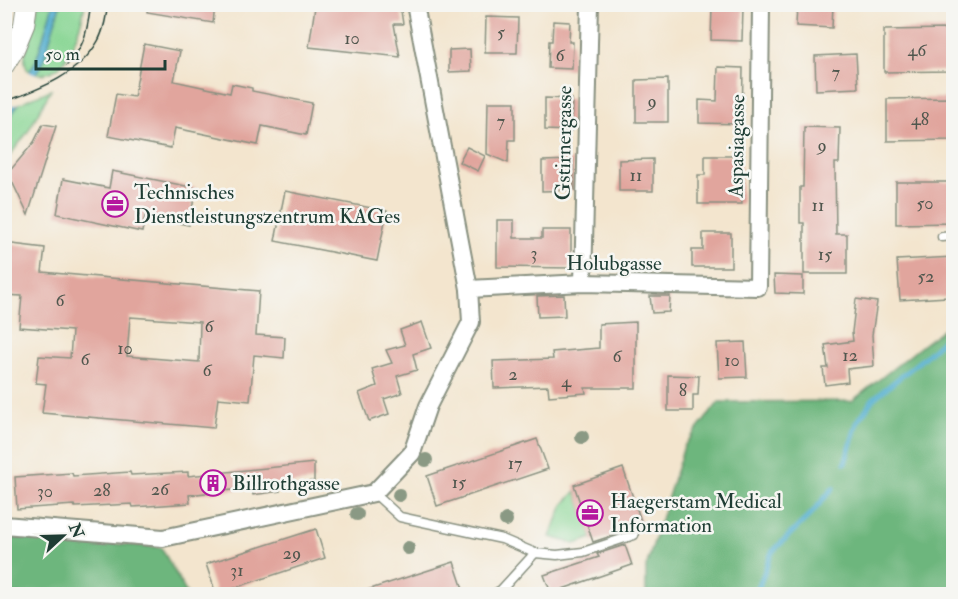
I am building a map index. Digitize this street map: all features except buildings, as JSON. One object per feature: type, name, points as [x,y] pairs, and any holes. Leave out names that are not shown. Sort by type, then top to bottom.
[{"type":"street","points":[[4,65],[24,25],[27,4]]},
{"type":"street","points":[[4,525],[163,538],[374,493],[412,453],[428,406],[471,322],[470,289],[415,4]]},
{"type":"street","name":"Gstirnergasse","points":[[583,284],[590,4]]},
{"type":"street","name":"Aspasiagasse","points":[[758,287],[760,4]]},
{"type":"street","name":"Holubgasse","points":[[470,289],[583,284],[758,287]]},
{"type":"lane","points":[[942,237],[954,236]]},
{"type":"lane","points":[[374,493],[400,517],[502,539],[535,553],[557,555],[583,552],[634,535]]},
{"type":"lane","points":[[494,594],[501,590],[535,553]]},
{"type":"green space","points":[[38,5],[53,5],[36,61],[29,73],[25,54]]},
{"type":"green space","points":[[60,5],[85,5],[79,29],[64,62],[52,71],[36,75],[43,63]]},
{"type":"green space","points":[[51,90],[27,133],[5,162],[5,123],[19,103]]},
{"type":"green space","points":[[953,321],[953,594],[645,594],[646,567],[684,446],[719,402],[852,401]]},
{"type":"green space","points":[[576,491],[592,538],[575,544],[550,537],[563,505]]},
{"type":"green space","points":[[5,537],[161,547],[187,594],[5,594]]},
{"type":"water","points":[[53,5],[60,5],[43,63],[5,123],[5,111],[36,61]]},
{"type":"pier","points":[[27,70],[33,74],[40,74],[24,101],[5,109],[4,106]]},
{"type":"waterway","points":[[845,463],[857,423],[873,399],[954,330]]},
{"type":"waterway","points":[[756,594],[772,552],[811,514],[833,488]]},
{"type":"tram line","points":[[67,65],[82,44],[91,4]]},
{"type":"tram line","points":[[4,102],[57,79],[80,63],[90,53],[100,37],[108,4]]},
{"type":"place","name":"Technisches Dienstleistungszentrum KAGes","points":[[115,204]]},
{"type":"place","name":"Billrothgasse","points":[[213,483]]},
{"type":"place","name":"Haegerstam Medical Information","points":[[590,513]]}]
